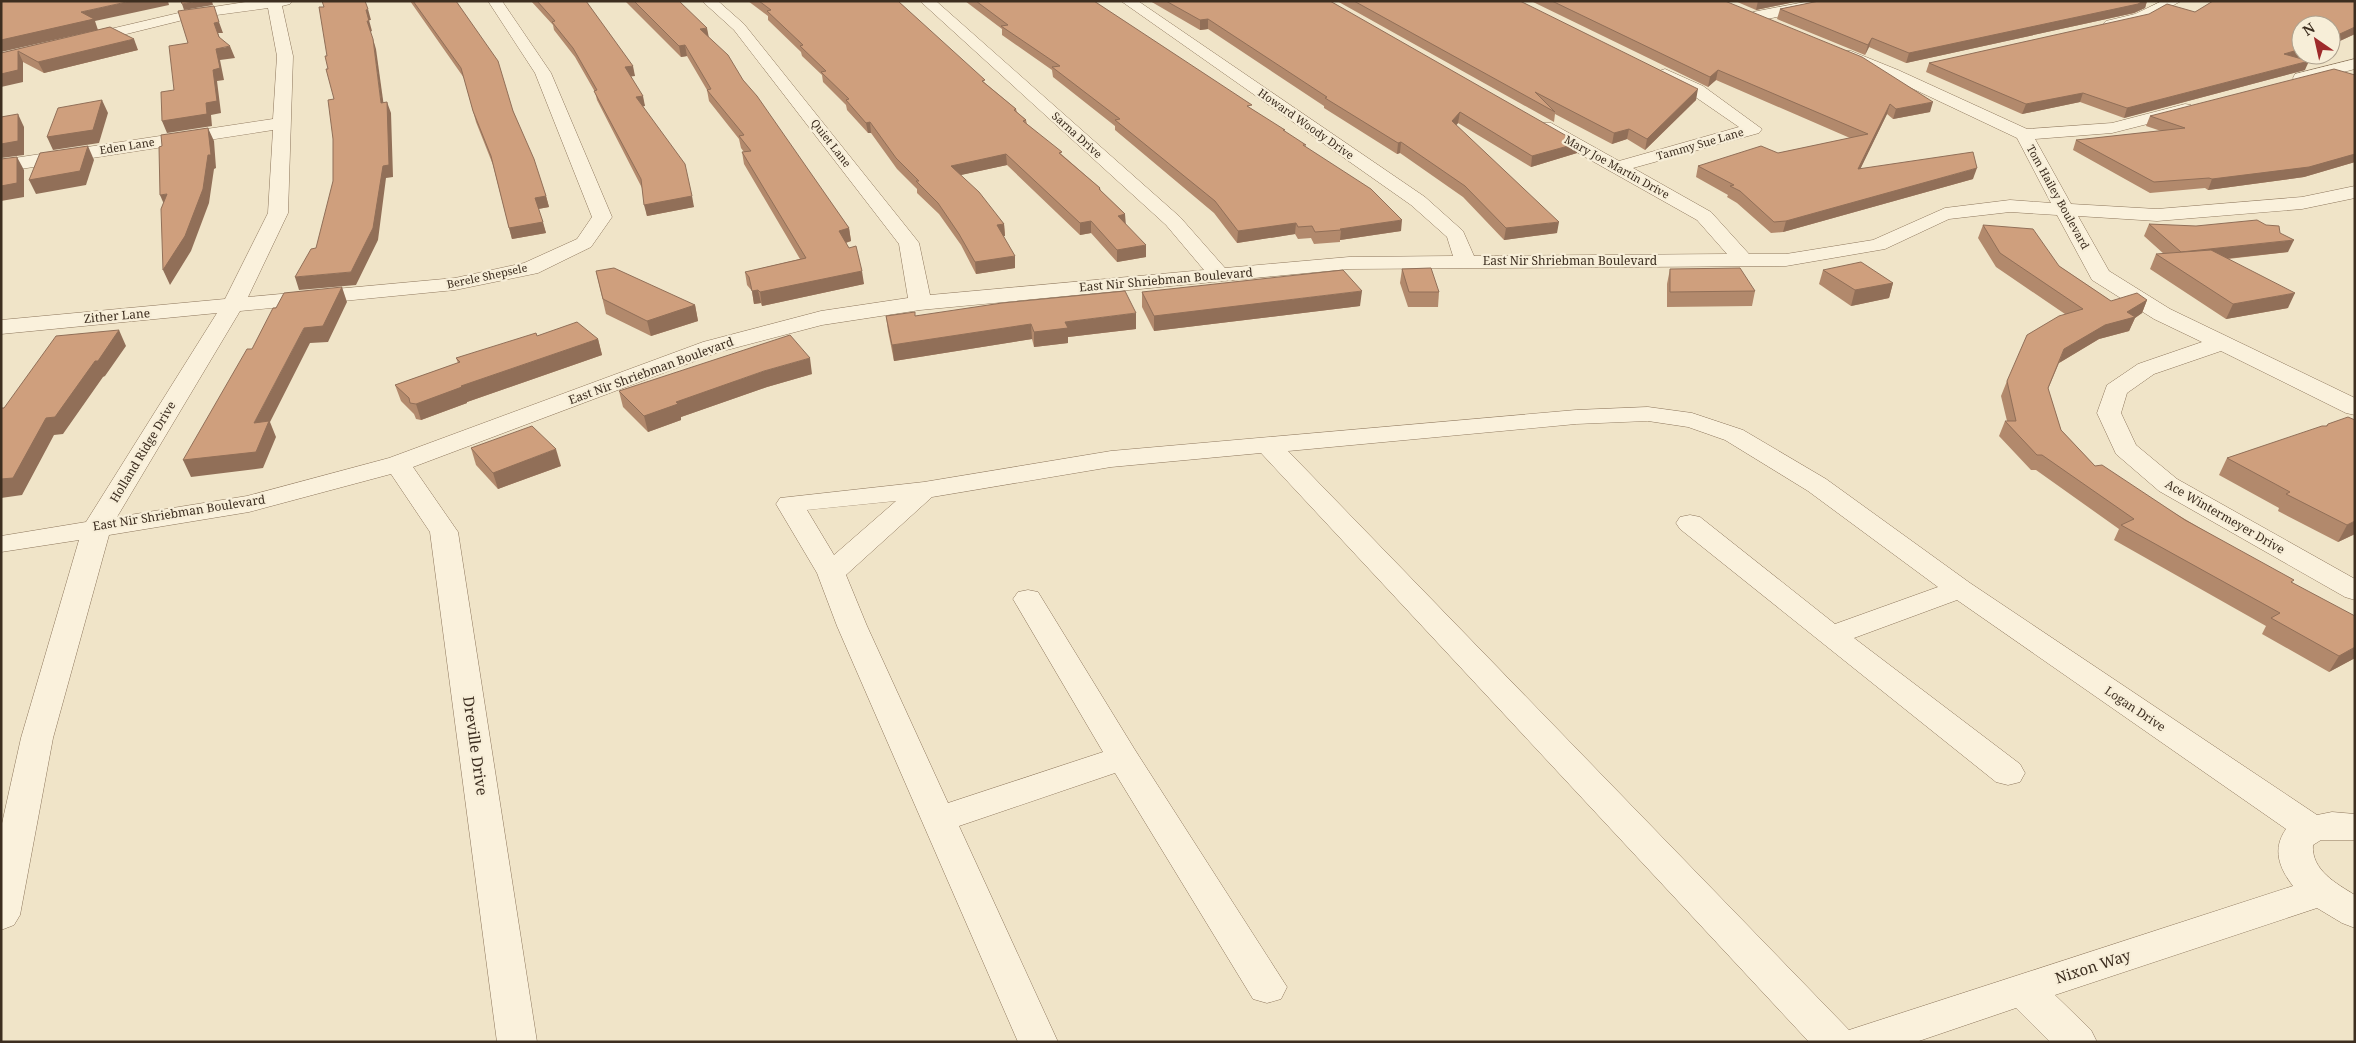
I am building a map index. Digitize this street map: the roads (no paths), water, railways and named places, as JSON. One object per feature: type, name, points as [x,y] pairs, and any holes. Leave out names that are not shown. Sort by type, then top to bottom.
[{"type":"street","name":"Berele Shepsele","points":[[233,305],[455,284],[530,268],[584,243],[596,229],[602,217],[543,73],[496,1]]},
{"type":"street","name":"Quiet Lane","points":[[709,1],[739,26],[909,243],[920,303]]},
{"type":"street","name":"Sarna Drive","points":[[927,1],[1173,221],[1219,275]]},
{"type":"street","name":"Howard Woody Drive","points":[[1128,1],[1418,201],[1456,235],[1466,262]]},
{"type":"street","points":[[1781,28],[1746,14],[1834,1]]},
{"type":"street","points":[[2092,28],[2140,18],[2174,1]]},
{"type":"street","name":"Holland Ridge Drive","points":[[1,915],[37,738],[97,527],[233,305],[278,213],[285,56],[278,2]]},
{"type":"street","points":[[66,44],[186,15],[278,2]]},
{"type":"street","name":"Tom Hailey Boulevard","points":[[1827,47],[1892,73],[2024,135],[2100,275],[2162,314],[2220,344],[2355,408]]},
{"type":"street","points":[[2290,82],[2355,64]]},
{"type":"street","points":[[1892,73],[1920,67]]},
{"type":"street","name":"Tammy Sue Lane","points":[[1617,167],[1753,129],[1697,90],[1654,69]]},
{"type":"street","points":[[2024,135],[2112,128],[2206,103]]},
{"type":"street","name":"Mary Joe Martin Drive","points":[[1530,118],[1704,216],[1743,260]]},
{"type":"street","name":"Eden Lane","points":[[1,166],[282,123]]},
{"type":"street","name":"East Nir Shriebman Boulevard","points":[[1,544],[249,504],[398,464],[711,347],[821,318],[920,303],[1349,263],[1786,260],[1878,245],[1945,214],[2010,206],[2157,215],[2302,203],[2355,192]]},
{"type":"street","name":"Zither Lane","points":[[1,327],[233,305]]},
{"type":"street","name":"Ace Wintermeyer Drive","points":[[2220,344],[2146,369],[2116,390],[2109,413],[2125,449],[2168,485],[2355,591]]},
{"type":"street","name":"Logan Drive","points":[[832,573],[790,504],[924,490],[1111,459],[1576,417],[1648,414],[1692,420],[1734,435],[1817,485],[1960,589],[2311,828]]},
{"type":"street","points":[[1269,446],[1835,1042]]},
{"type":"street","name":"Dreville Drive","points":[[398,464],[444,532],[517,1042]]},
{"type":"street","points":[[924,490],[832,573],[852,626],[1038,1042]]},
{"type":"street","points":[[1690,523],[1831,636],[2008,773]]},
{"type":"street","points":[[1831,636],[1960,589]]},
{"type":"street","points":[[1028,599],[1123,758],[1267,987]]},
{"type":"street","points":[[938,820],[1123,758]]},
{"type":"street","points":[[2355,827],[2330,825],[2311,828],[2299,837],[2295,850],[2299,865],[2312,883],[2322,892],[2355,913]]},
{"type":"street","name":"Nixon Way","points":[[1863,1042],[2322,892]]},
{"type":"street","points":[[2022,990],[2077,1042]]}]
